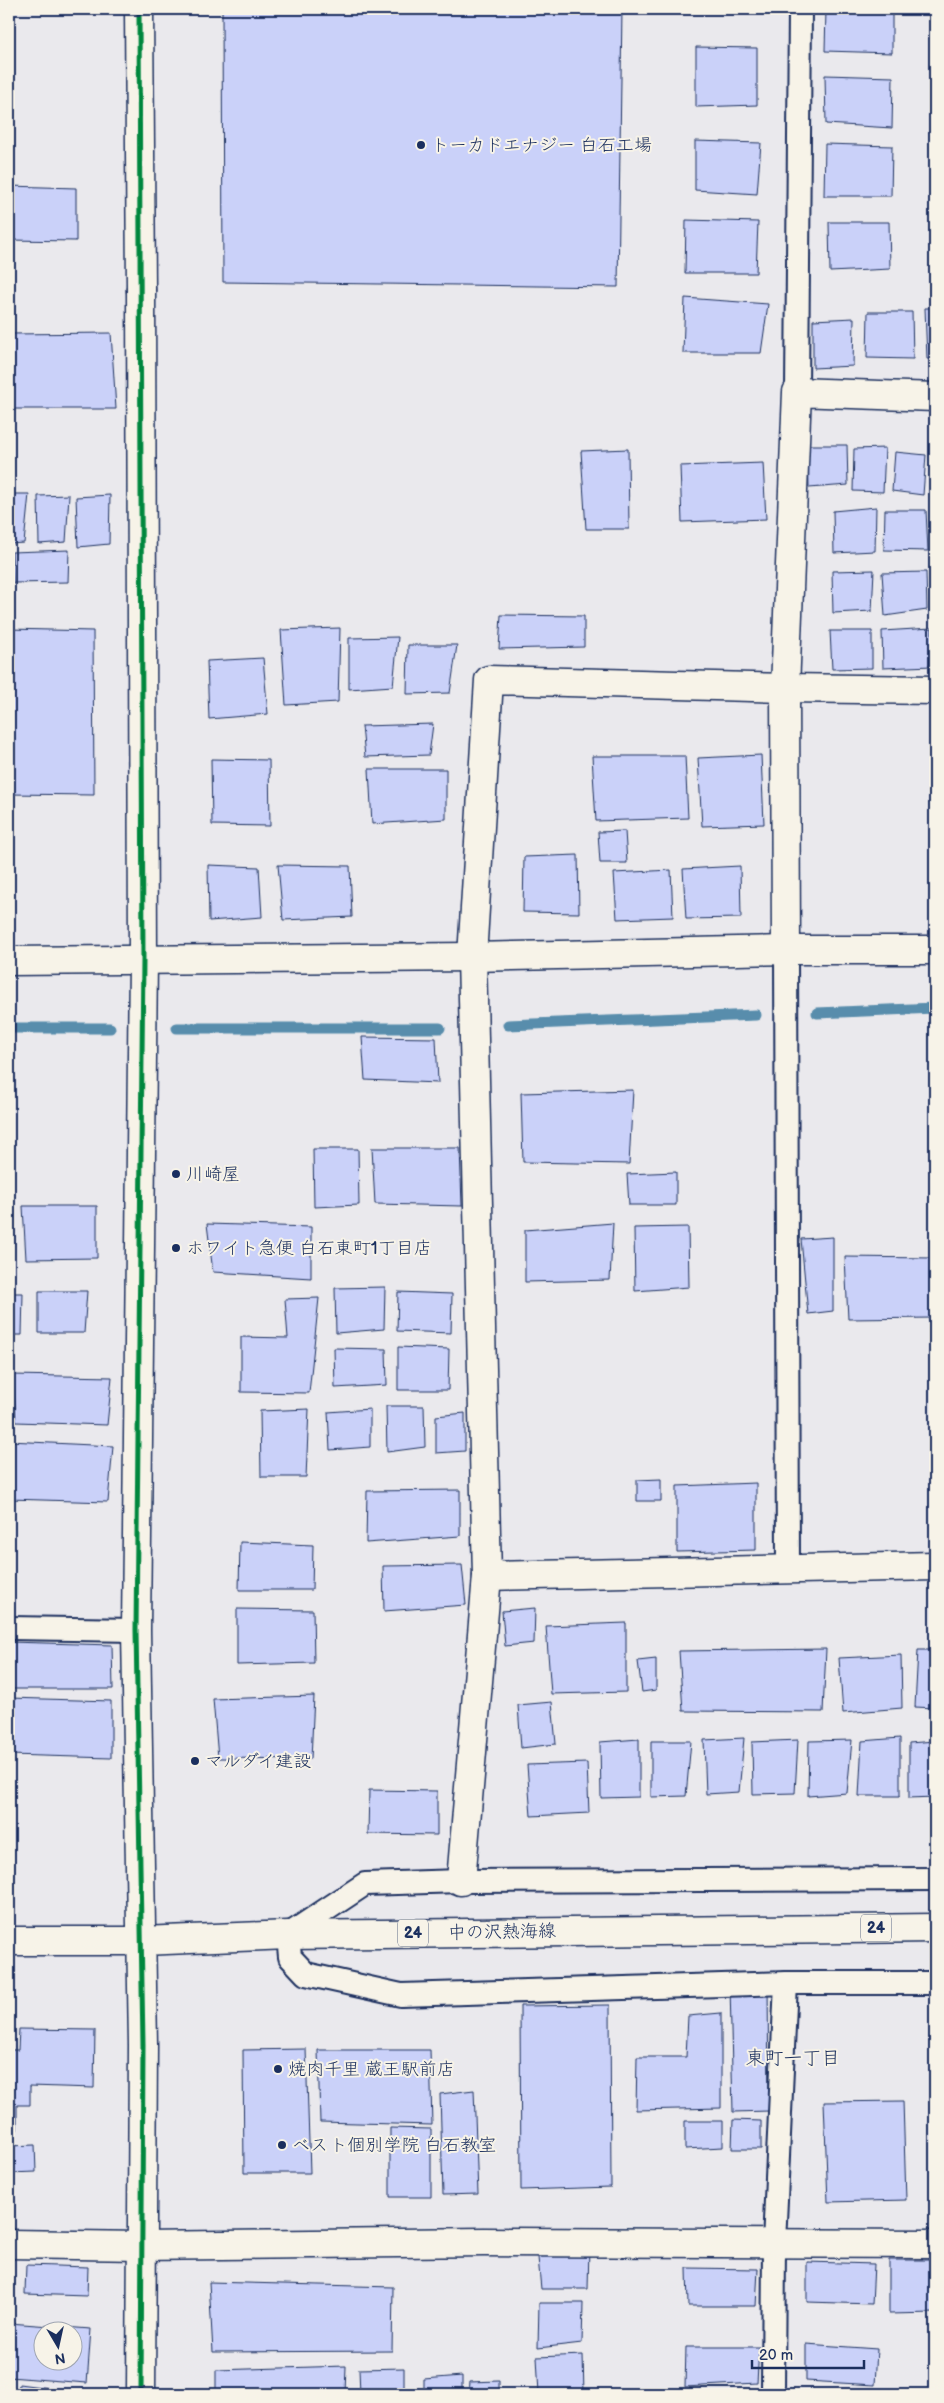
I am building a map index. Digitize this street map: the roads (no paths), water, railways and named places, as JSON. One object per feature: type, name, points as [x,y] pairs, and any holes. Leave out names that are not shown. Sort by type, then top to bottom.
[{"type":"street","points":[[139,9],[142,960],[136,1630],[142,1941],[141,2394]]},
{"type":"street","points":[[786,950],[785,688],[797,392],[935,397]]},
{"type":"street","points":[[461,1881],[487,1576],[472,957],[488,680],[935,690]]},
{"type":"street","points":[[9,961],[472,957],[786,950],[935,950]]},
{"type":"street","points":[[487,1576],[935,1566]]},
{"type":"street","name":"中の沢熱海線","points":[[9,1941],[142,1941],[288,1935],[935,1928]]},
{"type":"street","points":[[9,2244],[142,2246],[474,2242],[935,2244]]},
{"type":"lane","points":[[797,392],[800,9]]},
{"type":"lane","points":[[786,950],[788,1569]]},
{"type":"lane","points":[[9,1628],[136,1630]]},
{"type":"lane","points":[[935,1879],[461,1881],[365,1884],[288,1935],[290,1956],[306,1974],[401,1995],[786,1982],[935,1983]]},
{"type":"lane","points":[[773,2394],[774,2243],[786,1982]]},
{"type":"waterway","points":[[817,1013],[935,1008]]},
{"type":"waterway","points":[[508,1025],[756,1015]]},
{"type":"waterway","points":[[9,1028],[110,1028]]},
{"type":"waterway","points":[[177,1028],[440,1028]]},
{"type":"place","name":"トーカドエナジー 白石工場","points":[[421,145]]},
{"type":"place","name":"川崎屋","points":[[176,1174]]},
{"type":"place","name":"ホワイト急便 白石東町1丁目店","points":[[176,1248]]},
{"type":"place","name":"マルダイ建設","points":[[195,1761]]},
{"type":"place","name":"焼肉千里 蔵王駅前店","points":[[278,2069]]},
{"type":"place","name":"ベスト個別学院 白石教室","points":[[282,2145]]},
{"type":"district","name":"東町一丁目","points":[[793,2058]]}]
